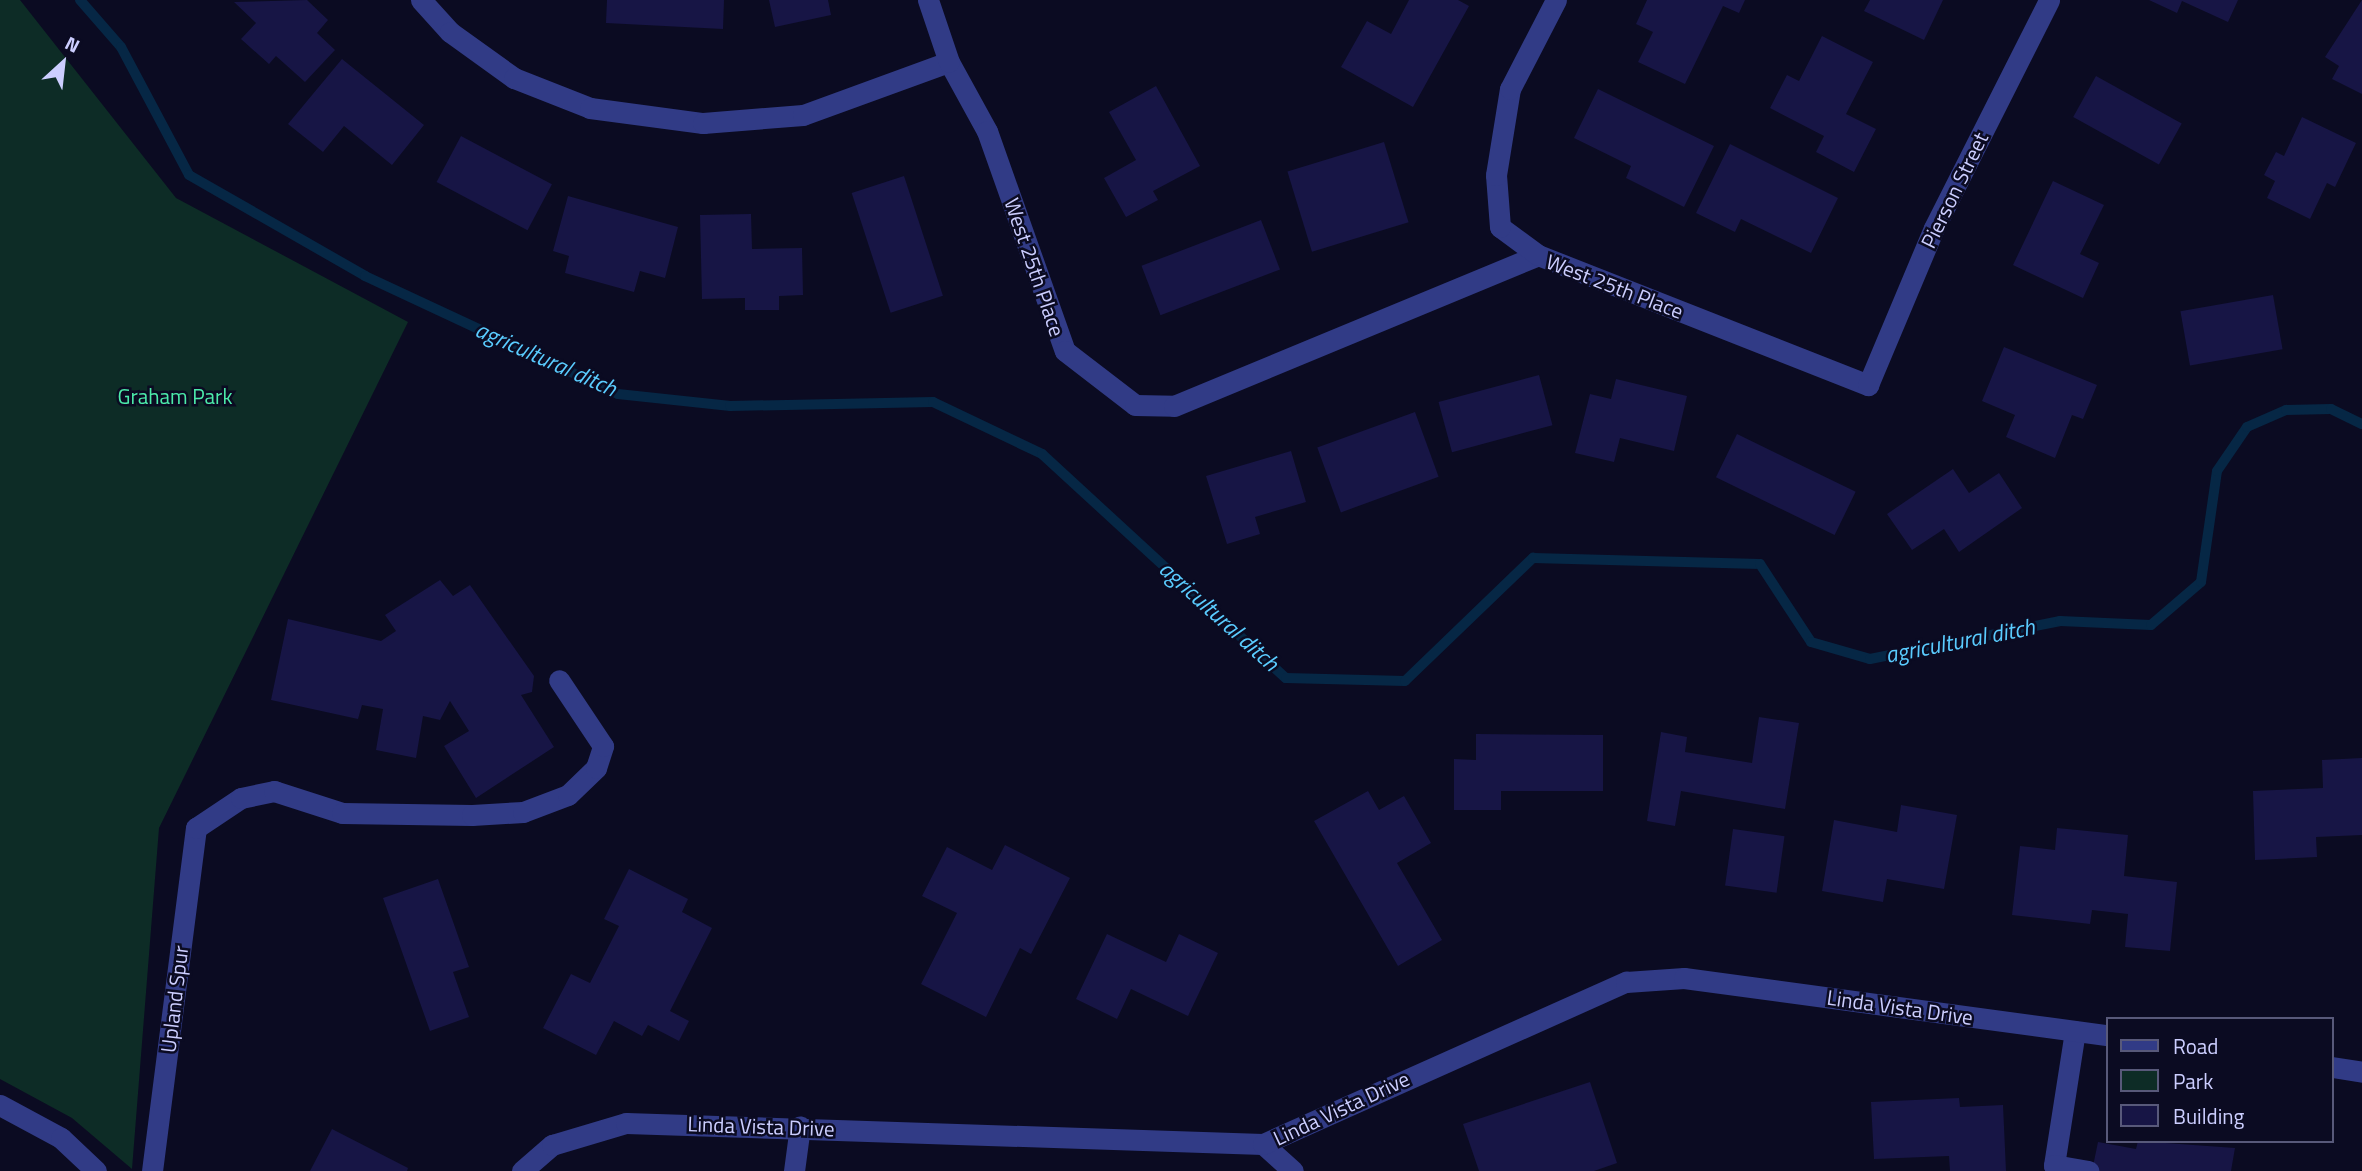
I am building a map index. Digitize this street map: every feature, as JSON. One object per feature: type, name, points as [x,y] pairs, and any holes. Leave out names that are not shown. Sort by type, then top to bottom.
[{"type":"street","points":[[421,0],[450,32],[514,78],[590,108],[703,123],[803,115],[949,62]]},
{"type":"street","name":"West 25th Place","points":[[928,0],[949,62],[987,131],[1065,351],[1135,405],[1174,406],[1538,255],[1868,385]]},
{"type":"street","points":[[1538,255],[1500,227],[1496,175],[1510,89],[1556,0]]},
{"type":"street","name":"Pierson Street","points":[[1868,385],[1934,228],[2049,0]]},
{"type":"street","name":"Upland Spur","points":[[152,1171],[196,828],[242,798],[274,791],[342,813],[472,815],[523,811],[568,795],[596,768],[603,747],[559,681]]},
{"type":"street","name":"Linda Vista Drive","points":[[522,1171],[552,1146],[626,1123],[800,1126],[1263,1144],[1626,982],[1684,978],[2075,1031],[2106,1041]]},
{"type":"street","points":[[2075,1031],[2054,1165],[2088,1171]]},
{"type":"street","points":[[2334,1067],[2362,1072]]},
{"type":"street","points":[[0,1105],[61,1138],[96,1171]]},
{"type":"street","points":[[794,1171],[800,1126]]},
{"type":"street","points":[[1263,1144],[1293,1171]]},
{"type":"green space","name":"Graham Park","points":[[0,0],[20,0],[176,198],[408,322],[159,828],[132,1169],[72,1118],[0,1079]]},
{"type":"building","points":[[307,0],[328,20],[317,33],[335,50],[305,82],[276,56],[269,64],[241,39],[256,23],[234,2]]},
{"type":"building","points":[[607,0],[724,0],[723,29],[606,23]]},
{"type":"building","points":[[769,0],[828,0],[831,15],[775,27]]},
{"type":"building","points":[[1409,0],[1458,0],[1469,6],[1413,107],[1341,67],[1367,21],[1391,34]]},
{"type":"building","points":[[1647,0],[1745,0],[1739,13],[1723,6],[1685,84],[1638,62],[1653,32],[1636,24]]},
{"type":"building","points":[[1870,0],[1943,0],[1924,40],[1864,11]]},
{"type":"building","points":[[2149,0],[2238,0],[2228,22],[2182,1],[2177,13]]},
{"type":"building","points":[[2362,0],[2362,94],[2332,79],[2339,66],[2325,57]]},
{"type":"building","points":[[1822,36],[1873,62],[1846,114],[1876,129],[1854,172],[1816,152],[1824,136],[1770,108],[1787,75],[1799,81]]},
{"type":"building","points":[[342,59],[424,125],[392,165],[344,126],[323,152],[288,124]]},
{"type":"building","points":[[2096,76],[2182,124],[2159,165],[2073,117]]},
{"type":"building","points":[[1156,86],[1200,166],[1153,191],[1158,200],[1126,217],[1104,178],[1136,160],[1109,112]]},
{"type":"building","points":[[1598,89],[1714,146],[1684,207],[1626,178],[1631,166],[1574,138]]},
{"type":"building","points":[[2302,117],[2356,143],[2335,187],[2327,183],[2310,219],[2267,198],[2275,181],[2264,175],[2276,152],[2284,156]]},
{"type":"building","points":[[461,136],[552,184],[528,230],[437,182]]},
{"type":"building","points":[[1384,142],[1409,222],[1312,252],[1287,172]]},
{"type":"building","points":[[1730,144],[1838,198],[1811,253],[1741,219],[1735,232],[1696,213]]},
{"type":"building","points":[[904,176],[943,296],[891,313],[852,193]]},
{"type":"building","points":[[2053,181],[2104,205],[2080,254],[2099,263],[2083,298],[2013,265]]},
{"type":"building","points":[[568,196],[678,227],[665,278],[640,271],[634,292],[565,273],[569,256],[553,251]]},
{"type":"building","points":[[751,214],[752,249],[802,248],[803,295],[779,296],[779,310],[745,310],[745,298],[702,299],[700,215]]},
{"type":"building","points":[[1261,220],[1280,269],[1160,315],[1142,266]]},
{"type":"building","points":[[2273,295],[2283,349],[2190,365],[2180,311]]},
{"type":"building","points":[[2004,347],[2097,385],[2083,419],[2072,415],[2055,458],[2006,437],[2015,415],[1982,401]]},
{"type":"building","points":[[1539,375],[1552,425],[1452,452],[1439,402]]},
{"type":"building","points":[[1616,379],[1687,396],[1674,451],[1620,438],[1614,462],[1575,453],[1590,394],[1611,399]]},
{"type":"building","points":[[1415,412],[1439,477],[1341,512],[1317,448]]},
{"type":"building","points":[[1737,434],[1856,492],[1835,535],[1716,477]]},
{"type":"building","points":[[1291,451],[1306,502],[1255,517],[1260,534],[1227,544],[1206,476]]},
{"type":"building","points":[[1953,469],[1969,493],[1999,473],[2022,508],[1959,552],[1944,529],[1912,550],[1887,514]]},
{"type":"building","points":[[440,580],[453,596],[470,585],[534,676],[532,692],[521,695],[554,747],[476,798],[444,746],[469,731],[450,701],[440,720],[423,716],[416,758],[376,750],[383,709],[362,705],[358,719],[271,700],[288,619],[381,641],[396,631],[385,615]]},
{"type":"building","points":[[1759,717],[1799,723],[1785,809],[1681,791],[1675,826],[1647,821],[1661,732],[1687,737],[1685,752],[1752,763]]},
{"type":"building","points":[[1476,734],[1603,735],[1603,791],[1501,791],[1501,810],[1454,810],[1454,759],[1476,760]]},
{"type":"building","points":[[2362,758],[2362,835],[2316,837],[2317,857],[2255,860],[2253,791],[2323,788],[2322,760]]},
{"type":"building","points":[[1368,791],[1379,810],[1404,796],[1431,843],[1397,863],[1442,940],[1398,966],[1314,821]]},
{"type":"building","points":[[1901,805],[1957,815],[1944,889],[1887,879],[1883,902],[1822,891],[1834,820],[1897,832]]},
{"type":"building","points":[[2057,828],[2128,835],[2124,876],[2177,882],[2170,951],[2125,947],[2128,914],[2092,910],[2090,924],[2012,915],[2020,846],[2055,850]]},
{"type":"building","points":[[1733,829],[1784,836],[1777,893],[1725,885]]},
{"type":"building","points":[[1005,845],[1070,878],[1031,954],[1020,948],[986,1017],[921,984],[957,913],[922,896],[947,847],[992,870]]},
{"type":"building","points":[[629,869],[688,899],[682,912],[712,928],[670,1011],[689,1021],[679,1041],[648,1025],[642,1036],[614,1021],[596,1055],[543,1028],[571,974],[590,983],[619,926],[604,919]]},
{"type":"building","points":[[438,879],[469,967],[453,972],[469,1017],[430,1031],[383,898]]},
{"type":"building","points":[[1107,934],[1166,962],[1179,934],[1218,953],[1188,1016],[1131,989],[1117,1019],[1076,999]]},
{"type":"building","points":[[1590,1082],[1617,1163],[1594,1171],[1479,1171],[1463,1124]]},
{"type":"building","points":[[1959,1098],[1960,1107],[2003,1105],[2006,1171],[1950,1171],[1949,1156],[1874,1159],[1871,1102]]},
{"type":"building","points":[[332,1129],[408,1168],[407,1171],[310,1171]]},
{"type":"building","points":[[2098,1142],[2136,1149],[2138,1143],[2235,1148],[2231,1171],[2092,1171]]},
{"type":"waterway","name":"agricultural ditch","points":[[80,0],[121,47],[189,175],[365,276],[618,394],[730,406],[933,402],[1042,454],[1286,678],[1405,681],[1533,558],[1760,564],[1811,642],[1870,659],[2060,621],[2151,625],[2201,582],[2217,471],[2247,427],[2286,410],[2331,409],[2362,424]]}]
